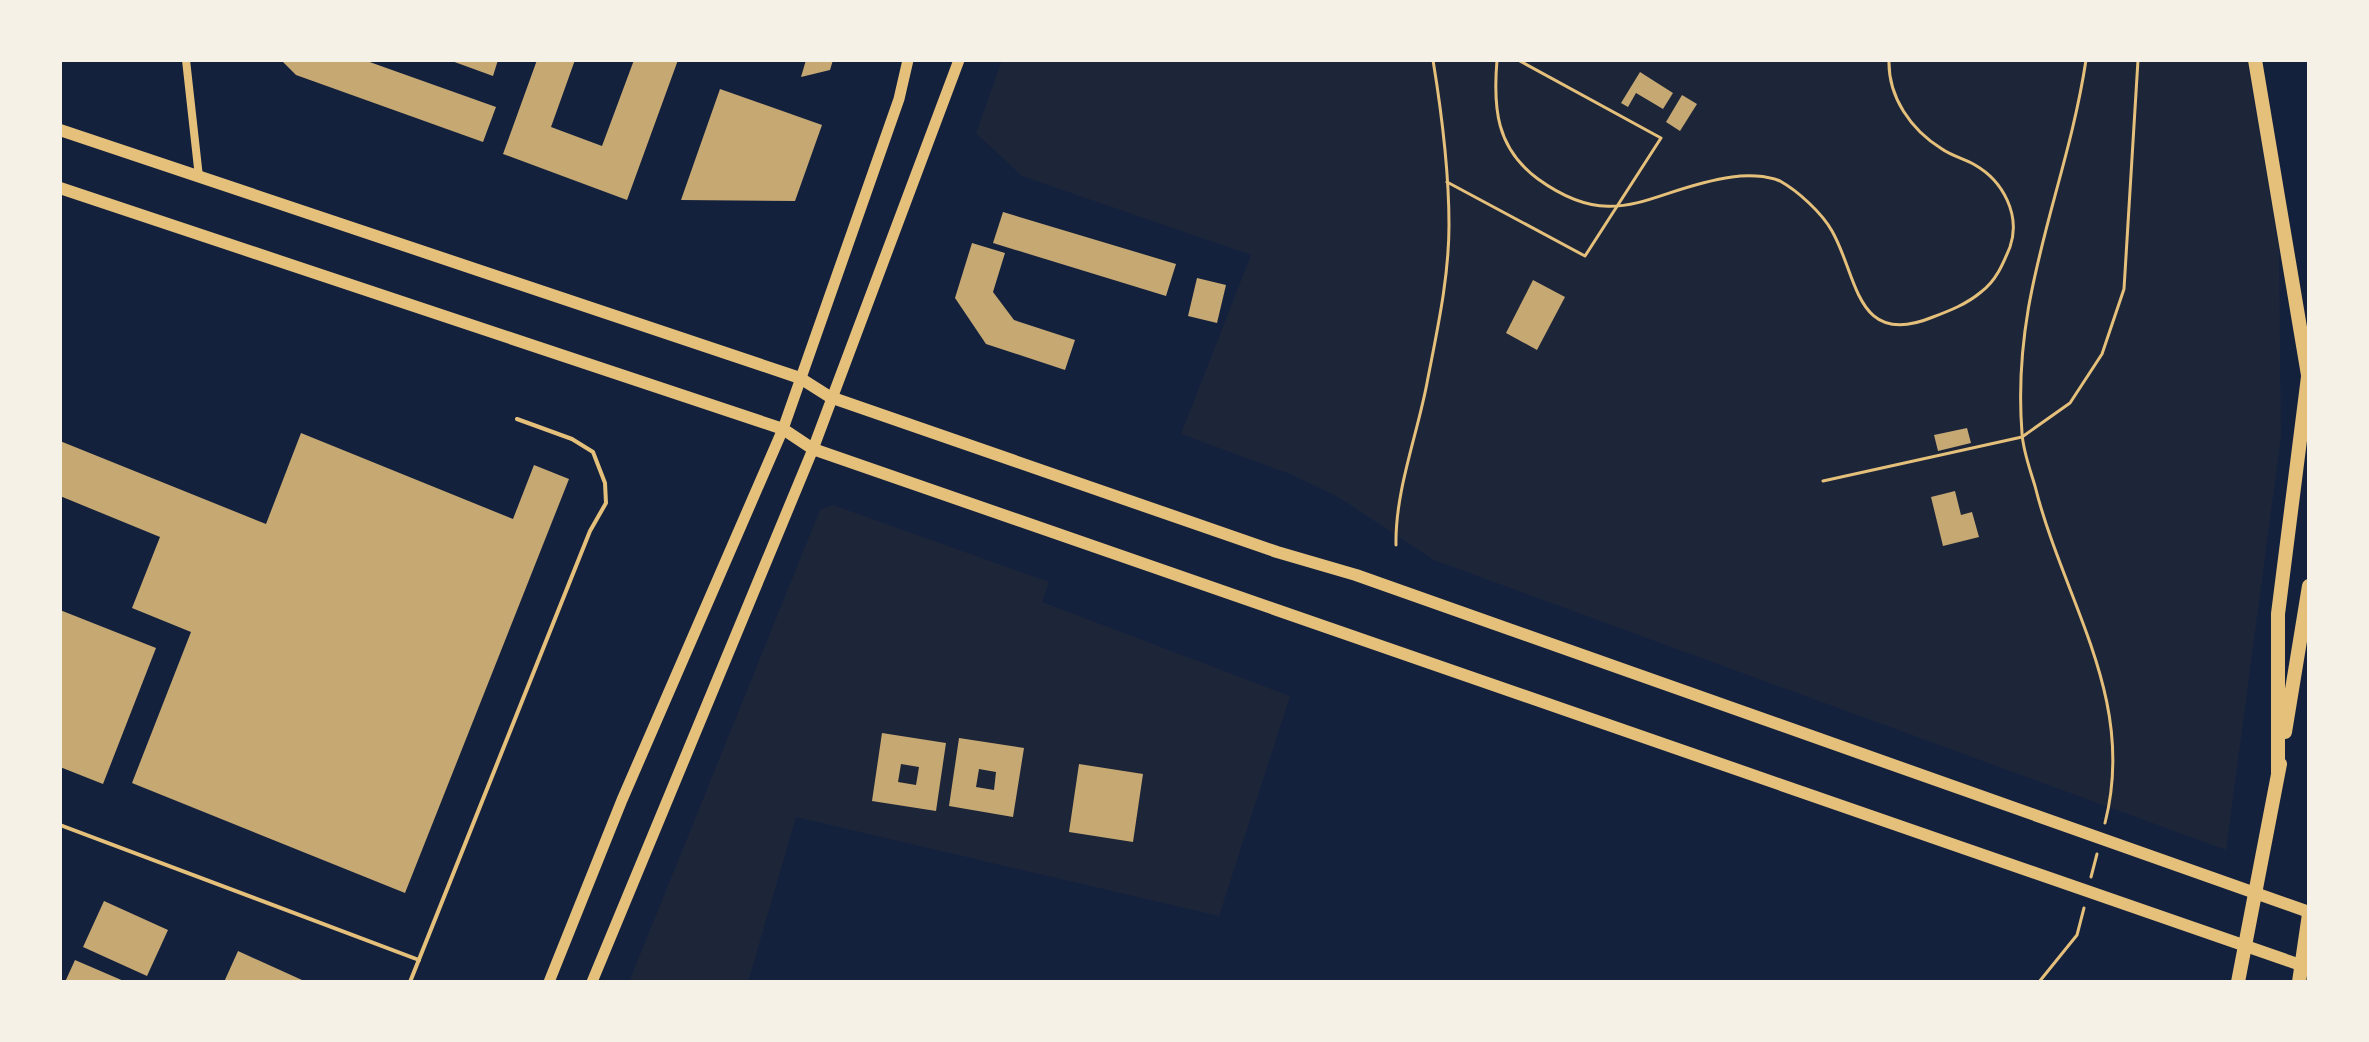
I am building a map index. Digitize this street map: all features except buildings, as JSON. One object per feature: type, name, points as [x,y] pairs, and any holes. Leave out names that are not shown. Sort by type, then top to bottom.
[{"type":"highway","points":[[2255,60],[2308,375]]},
{"type":"highway","points":[[2278,772],[2278,614],[2309,369]]},
{"type":"highway","points":[[2238,982],[2309,586]]},
{"type":"highway","points":[[2299,982],[2309,913]]},
{"type":"main road","points":[[549,982],[622,800],[783,429],[899,99],[908,60]]},
{"type":"main road","points":[[592,982],[813,449],[959,60]]},
{"type":"main road","points":[[60,130],[800,378],[830,397],[1277,552],[1356,575],[2309,913]]},
{"type":"main road","points":[[60,188],[783,429],[813,449],[2309,968]]},
{"type":"street","points":[[186,60],[199,177]]},
{"type":"lane","points":[[410,982],[590,531],[606,503],[605,483],[593,452],[572,439],[517,419]]},
{"type":"lane","points":[[60,825],[419,960]]},
{"type":"path","points":[[1396,545],[1396,516],[1420,422],[1441,309],[1449,227],[1444,130],[1433,60]]},
{"type":"path","points":[[1497,60],[1495,91],[1499,126],[1514,160],[1568,200],[1601,207],[1640,205],[1677,188],[1711,180],[1747,175],[1778,180],[1804,199],[1832,231],[1857,295],[1876,319],[1893,325],[1916,324],[1955,308],[1982,292],[2002,268],[2014,234],[2010,206],[2001,186],[1977,166],[1943,150],[1911,121],[1889,80],[1889,60]]},
{"type":"path","points":[[1447,182],[1585,256],[1661,138],[1518,60]]},
{"type":"path","points":[[2086,60],[2026,306],[2020,364],[2022,437],[2049,537],[2083,619],[2108,692],[2114,790],[2103,833]]},
{"type":"path","points":[[1823,481],[2022,437],[2070,403],[2102,354],[2124,289],[2138,60]]},
{"type":"path","points":[[2088,891],[2099,848]]},
{"type":"path","points":[[2039,982],[2077,935],[2084,906]]},
{"type":"shaded area","points":[[1002,60],[2247,60],[2279,249],[2281,436],[2226,850],[1434,560],[1338,497],[1290,474],[1181,434],[1251,255],[1022,176],[976,133]]},
{"type":"shaded area","points":[[833,505],[1049,582],[1042,602],[1290,696],[1219,916],[796,817],[748,982],[629,982],[820,510]]}]
